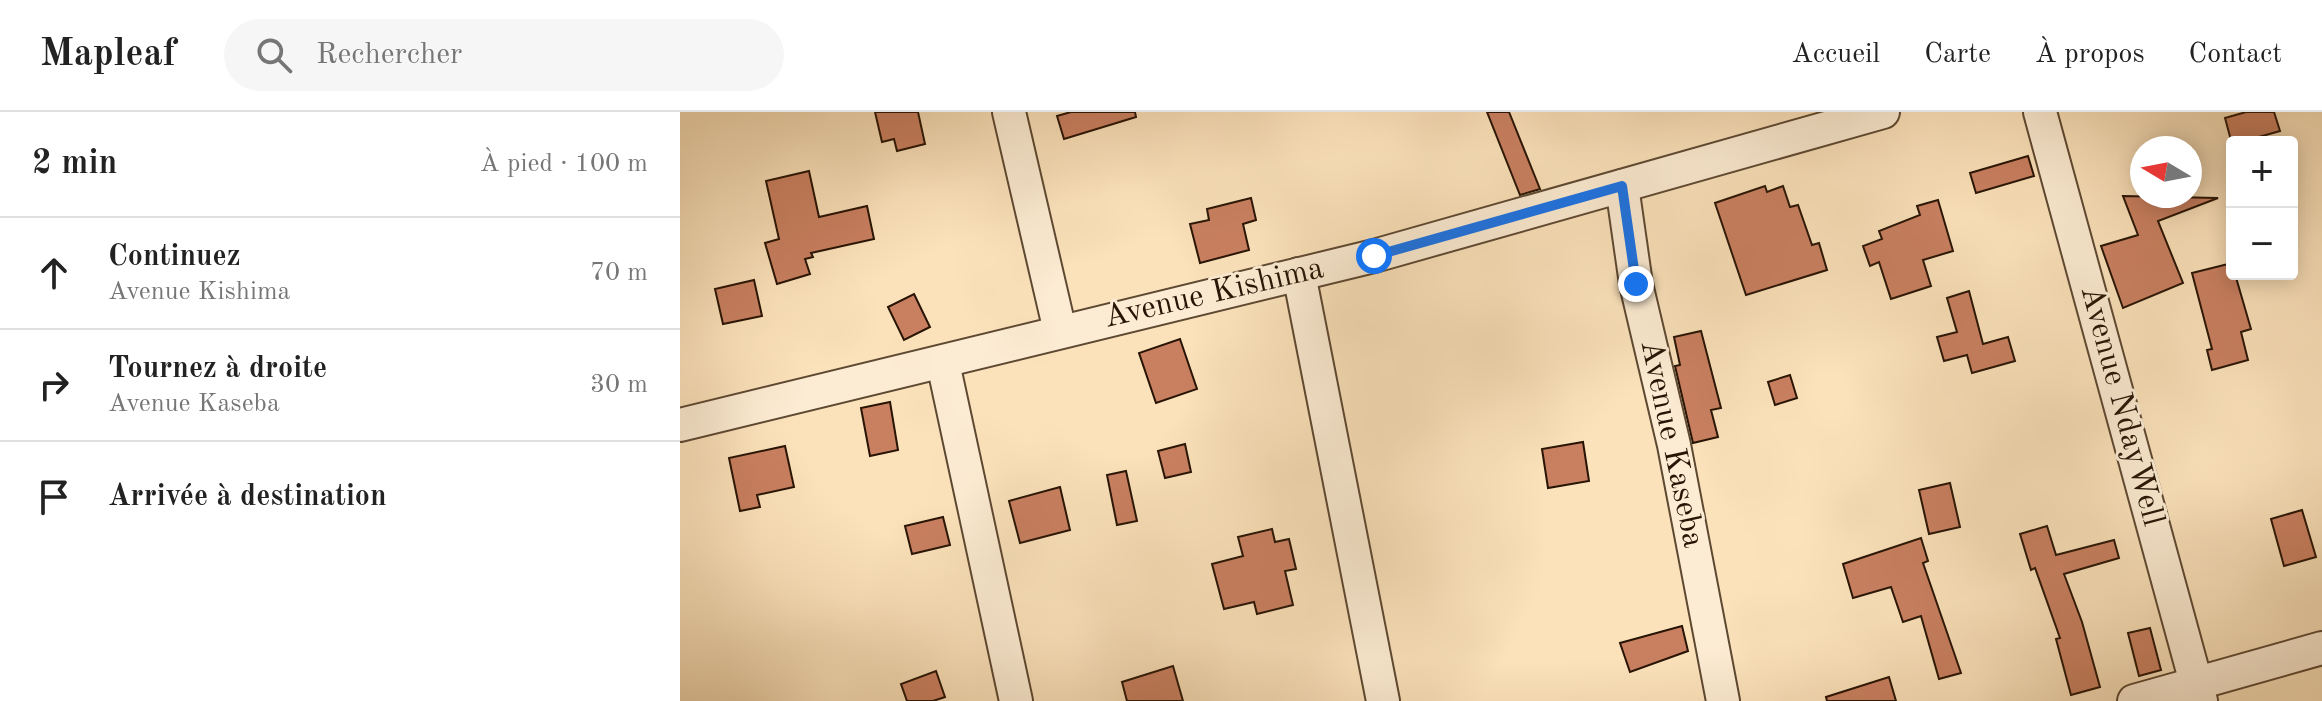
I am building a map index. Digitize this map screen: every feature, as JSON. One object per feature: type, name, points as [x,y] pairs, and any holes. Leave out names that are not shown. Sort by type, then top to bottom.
[{"type":"street","points":[[1009,112],[1060,331]]},
{"type":"street","name":"Avenue Kishima","points":[[680,425],[1374,256],[1883,112]]},
{"type":"street","name":"Avenue NdayWell","points":[[2040,112],[2199,692]]},
{"type":"street","name":"Avenue Kaseba","points":[[1622,186],[1636,284],[1674,445],[1723,701]]},
{"type":"street","points":[[1299,274],[1383,701]]},
{"type":"street","points":[[943,363],[1016,701]]},
{"type":"street","points":[[2134,701],[2199,692],[2322,648]]},
{"type":"building","points":[[875,112],[918,112],[925,144],[897,151],[894,139],[882,142]]},
{"type":"building","points":[[1071,112],[1135,112],[1136,117],[1064,139],[1057,116]]},
{"type":"building","points":[[1487,112],[1509,112],[1540,189],[1520,195]]},
{"type":"building","points":[[2246,112],[2274,112],[2280,131],[2262,136],[2230,136],[2225,118]]},
{"type":"building","points":[[2028,156],[2034,176],[1976,193],[1970,173]]},
{"type":"building","points":[[809,171],[819,217],[867,206],[874,239],[811,253],[813,257],[805,259],[810,274],[777,284],[765,243],[779,239],[766,181]]},
{"type":"building","points":[[1765,186],[1767,192],[1783,186],[1790,207],[1798,205],[1812,245],[1819,243],[1827,270],[1746,295],[1715,203]]},
{"type":"building","points":[[2123,196],[2130,196],[2130,208],[2192,208],[2158,221],[2183,283],[2123,308],[2101,246],[2138,235]]},
{"type":"building","points":[[1251,198],[1256,220],[1243,224],[1249,250],[1200,263],[1190,224],[1209,220],[1207,209]]},
{"type":"building","points":[[2202,198],[2218,198],[2202,204]]},
{"type":"building","points":[[1938,200],[1953,251],[1923,260],[1931,286],[1891,299],[1879,262],[1870,266],[1863,246],[1882,239],[1879,231],[1920,215],[1917,206]]},
{"type":"building","points":[[2226,264],[2226,280],[2237,280],[2251,329],[2241,332],[2248,360],[2212,370],[2207,350],[2212,349],[2192,273]]},
{"type":"building","points":[[754,280],[762,316],[723,324],[715,289]]},
{"type":"building","points":[[1969,291],[1983,344],[2008,337],[2015,361],[1972,373],[1967,355],[1944,361],[1937,337],[1957,332],[1947,298]]},
{"type":"building","points":[[914,294],[930,327],[904,340],[888,307]]},
{"type":"building","points":[[1701,331],[1721,408],[1711,410],[1718,437],[1693,443],[1675,366],[1680,365],[1674,337]]},
{"type":"building","points":[[1180,339],[1197,389],[1156,403],[1139,353]]},
{"type":"building","points":[[1790,375],[1797,398],[1775,405],[1768,382]]},
{"type":"building","points":[[890,402],[898,450],[870,456],[861,408]]},
{"type":"building","points":[[1583,442],[1589,481],[1548,488],[1542,449]]},
{"type":"building","points":[[1185,444],[1191,472],[1165,478],[1158,451]]},
{"type":"building","points":[[785,446],[794,487],[757,495],[760,507],[740,511],[729,458]]},
{"type":"building","points":[[1126,471],[1137,521],[1117,525],[1107,475]]},
{"type":"building","points":[[1950,483],[1960,527],[1929,534],[1919,490]]},
{"type":"building","points":[[1060,487],[1070,530],[1020,543],[1009,501]]},
{"type":"building","points":[[2302,510],[2316,557],[2284,566],[2271,519]]},
{"type":"building","points":[[943,517],[950,545],[912,554],[905,526]]},
{"type":"building","points":[[2047,526],[2056,555],[2114,540],[2119,558],[2064,574],[2082,622],[2100,687],[2071,695],[2056,639],[2060,638],[2035,568],[2031,570],[2020,534]]},
{"type":"building","points":[[1272,529],[1275,542],[1289,539],[1296,569],[1285,571],[1293,605],[1257,614],[1254,602],[1224,609],[1212,564],[1243,556],[1238,537]]},
{"type":"building","points":[[1921,538],[1928,561],[1923,563],[1961,673],[1939,679],[1921,616],[1903,622],[1891,587],[1853,598],[1843,564]]},
{"type":"building","points":[[1682,626],[1688,651],[1630,672],[1620,643]]},
{"type":"building","points":[[2150,628],[2161,670],[2139,676],[2128,633]]},
{"type":"building","points":[[1173,666],[1183,701],[1127,701],[1122,682]]},
{"type":"building","points":[[936,671],[945,697],[933,701],[907,701],[901,684]]},
{"type":"building","points":[[1889,677],[1896,701],[1827,701],[1826,697]]},
{"type":"route","points":[[1374,256],[1622,186],[1636,284]]}]
